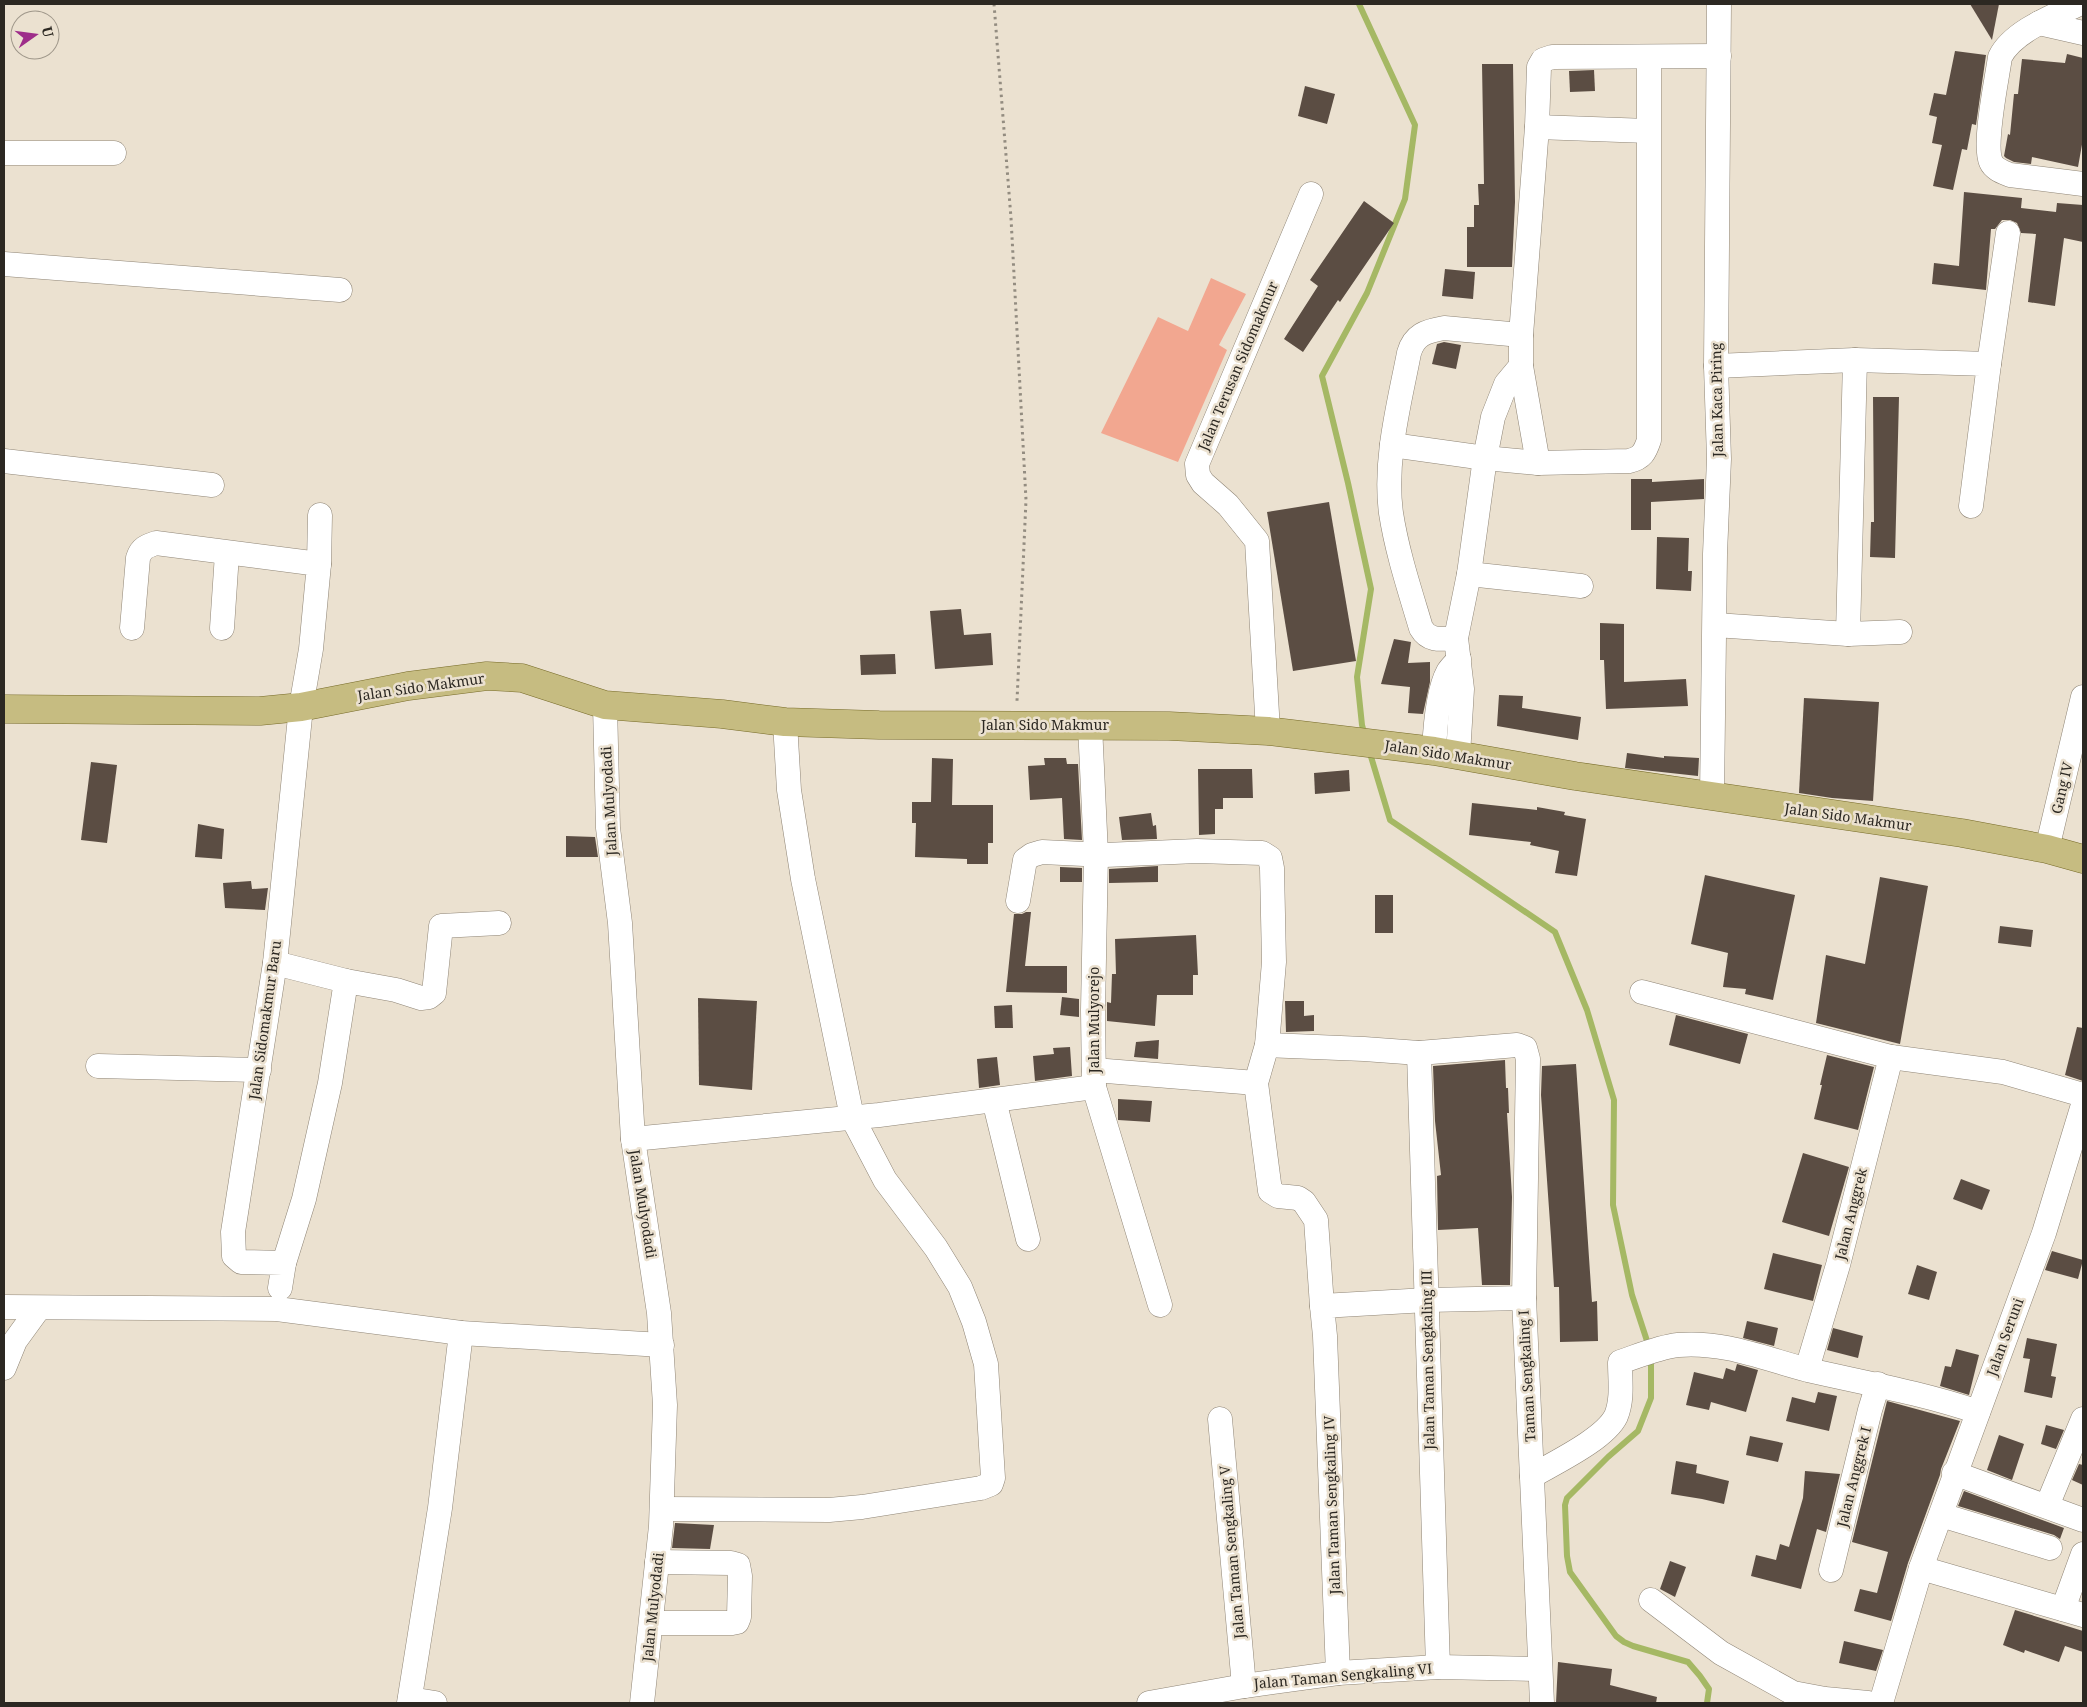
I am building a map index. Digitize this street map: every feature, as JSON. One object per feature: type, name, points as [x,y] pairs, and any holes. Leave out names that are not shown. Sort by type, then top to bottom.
[{"type":"main road","name":"Jalan Sido Makmur","points":[[4,709],[260,711],[301,707],[408,686],[487,676],[522,678],[605,705],[722,714],[785,722],[878,725],[1168,726],[1268,731],[1446,753],[1575,776],[1962,833],[2047,849],[2083,859]]},
{"type":"street","name":"Jalan Kaca Piring","points":[[1712,797],[1715,554],[1719,459],[1716,366],[1719,4]]},
{"type":"street","points":[[2079,4],[2039,23],[2012,41],[2004,49],[2000,57],[1988,146],[1992,164],[2001,171],[2010,174],[2083,184]]},
{"type":"street","points":[[2039,23],[2083,33]]},
{"type":"street","points":[[1538,462],[1520,366],[1537,127],[1539,67],[1543,60],[1552,57],[1719,56]]},
{"type":"street","points":[[1392,445],[1485,458],[1538,462],[1629,461],[1637,459],[1646,450],[1649,430],[1649,57]]},
{"type":"street","points":[[1537,127],[1648,131]]},
{"type":"street","points":[[4,153],[114,153]]},
{"type":"street","name":"Jalan Terusan Sidomakmur","points":[[1268,731],[1257,541],[1228,504],[1203,482],[1198,475],[1197,464],[1311,194]]},
{"type":"street","points":[[1971,506],[2008,233]]},
{"type":"street","points":[[4,264],[340,290]]},
{"type":"street","points":[[1457,649],[1424,634],[1421,628],[1392,513],[1390,476],[1392,445],[1409,353],[1411,344],[1418,336],[1431,330],[1444,328],[1521,335]]},
{"type":"street","points":[[1848,634],[1855,360]]},
{"type":"street","points":[[1716,366],[1855,360],[1989,364]]},
{"type":"street","points":[[1446,753],[1462,689],[1457,649],[1470,574],[1485,458],[1494,417],[1506,384],[1520,366]]},
{"type":"street","points":[[4,461],[212,485]]},
{"type":"street","name":"Jalan Sidomakmur Baru","points":[[284,1263],[241,1262],[234,1256],[233,1232],[260,1070],[275,963],[301,707],[311,649],[319,564],[320,515]]},
{"type":"street","points":[[132,628],[138,558],[144,547],[156,543],[227,554],[319,564]]},
{"type":"street","points":[[222,628],[227,554]]},
{"type":"street","points":[[1470,574],[1581,586]]},
{"type":"street","points":[[1715,625],[1848,634],[1900,632]]},
{"type":"street","name":"Gang IV","points":[[2047,849],[2083,697]]},
{"type":"street","name":"Jalan Mulyodadi","points":[[605,705],[608,828],[620,923],[633,1139],[660,1313],[665,1405],[662,1509],[652,1623],[642,1703]]},
{"type":"street","points":[[662,1509],[829,1510],[981,1488],[991,1484],[994,1470],[986,1364],[980,1338],[960,1287],[936,1248],[885,1180],[861,1116],[803,879],[789,790],[785,722]]},
{"type":"street","name":"Jalan Mulyorejo","points":[[1090,725],[1096,854],[1094,1078],[1160,1305]]},
{"type":"street","points":[[633,1139],[861,1116],[994,1100],[1094,1078],[1256,1083],[1267,1045],[1274,962],[1272,868],[1270,858],[1262,854],[1197,850],[1105,856],[1042,852],[1032,855],[1025,860],[1018,901]]},
{"type":"street","points":[[275,963],[346,981],[396,990],[421,998],[429,997],[434,993],[442,926],[498,923]]},
{"type":"street","points":[[280,1288],[284,1263],[304,1199],[330,1083],[346,981]]},
{"type":"street","points":[[1642,992],[1891,1057],[2003,1072],[2083,1095]]},
{"type":"street","points":[[1267,1045],[1364,1048],[1419,1054]]},
{"type":"street","name":"Taman Sengkaling I","points":[[1419,1054],[1517,1045],[1525,1048],[1528,1059],[1524,1298],[1539,1670],[1542,1703]]},
{"type":"street","name":"Jalan Taman Sengkaling III","points":[[1419,1054],[1438,1667]]},
{"type":"street","name":"Jalan Anggrek","points":[[1807,1369],[1838,1265],[1891,1057]]},
{"type":"street","points":[[98,1066],[260,1070]]},
{"type":"street","name":"Jalan Taman Sengkaling IV","points":[[1256,1083],[1270,1191],[1278,1196],[1298,1198],[1304,1202],[1316,1220],[1325,1336],[1338,1674]]},
{"type":"street","points":[[994,1100],[1028,1239]]},
{"type":"street","name":"Jalan Seruni","points":[[1881,1703],[1921,1568],[1941,1515],[1954,1473],[2044,1233],[2083,1105]]},
{"type":"street","points":[[1322,1306],[1427,1300],[1524,1298]]},
{"type":"street","points":[[4,1307],[277,1309],[461,1333],[662,1345]]},
{"type":"street","points":[[4,1368],[15,1341],[39,1308]]},
{"type":"street","points":[[435,1703],[410,1701],[440,1508],[461,1333]]},
{"type":"street","points":[[1532,1476],[1594,1440],[1616,1417],[1621,1396],[1620,1362],[1677,1345],[1716,1346],[1739,1350],[1807,1369],[1942,1400],[1978,1412]]},
{"type":"street","name":"Jalan Anggrek I","points":[[1831,1570],[1878,1384]]},
{"type":"street","name":"Jalan Taman Sengkaling V","points":[[1220,1418],[1244,1686]]},
{"type":"street","points":[[2047,1506],[2083,1419]]},
{"type":"street","points":[[1954,1473],[2083,1520]]},
{"type":"street","points":[[1941,1515],[2050,1548]]},
{"type":"street","points":[[1921,1568],[2073,1612],[2083,1554]]},
{"type":"street","points":[[652,1623],[732,1623],[737,1622],[739,1617],[740,1576],[738,1565],[731,1563],[657,1562]]},
{"type":"street","points":[[1651,1600],[1721,1653],[1793,1693],[1825,1699],[1868,1703]]},
{"type":"street","name":"Jalan Taman Sengkaling VI","points":[[1149,1703],[1244,1686],[1338,1674],[1438,1667],[1539,1670]]},
{"type":"path","points":[[994,4],[1012,218],[1026,500],[1016,725]]},
{"type":"shaded area","points":[[1211,278],[1246,294],[1219,345],[1227,350],[1178,462],[1101,433],[1158,317],[1188,331]]},
{"type":"building","points":[[1970,4],[1999,4],[1992,40]]},
{"type":"building","points":[[1955,51],[1986,55],[1976,125],[1972,124],[1967,150],[1962,149],[1953,190],[1933,186],[1942,145],[1932,143],[1937,117],[1929,115],[1934,93],[1946,95]]},
{"type":"building","points":[[2067,54],[2083,58],[2083,139],[2078,167],[2032,157],[2031,164],[2014,162],[2006,158],[2004,156],[2008,134],[2010,135],[2014,94],[2018,94],[2022,59],[2065,63]]},
{"type":"building","points":[[1482,64],[1513,64],[1515,202],[1512,267],[1467,267],[1467,227],[1474,227],[1474,205],[1479,205],[1478,184],[1484,184]]},
{"type":"building","points":[[1594,70],[1595,91],[1570,92],[1569,71]]},
{"type":"building","points":[[1305,86],[1335,94],[1327,124],[1298,116]]},
{"type":"building","points":[[1964,192],[2022,198],[2021,208],[2056,212],[2057,203],[2083,205],[2083,242],[2064,238],[2055,306],[2028,302],[2036,234],[2021,233],[2017,223],[2010,220],[2002,220],[1995,229],[1991,229],[1986,290],[1932,284],[1934,263],[1959,266]]},
{"type":"building","points":[[1364,201],[1394,223],[1303,352],[1284,339],[1318,286],[1310,280]]},
{"type":"building","points":[[1445,269],[1475,272],[1473,299],[1442,296]]},
{"type":"building","points":[[1444,342],[1461,345],[1456,369],[1432,364],[1437,344]]},
{"type":"building","points":[[1873,397],[1899,397],[1895,558],[1870,557],[1871,522],[1874,522]]},
{"type":"building","points":[[1631,479],[1652,479],[1652,482],[1704,479],[1704,499],[1651,502],[1651,530],[1631,530]]},
{"type":"building","points":[[1329,502],[1356,661],[1293,671],[1267,512]]},
{"type":"building","points":[[1657,537],[1689,538],[1688,571],[1692,571],[1691,591],[1656,589]]},
{"type":"building","points":[[961,609],[964,635],[991,633],[993,665],[935,669],[930,611]]},
{"type":"building","points":[[1600,623],[1624,624],[1624,682],[1686,679],[1688,706],[1606,709],[1604,660],[1600,660]]},
{"type":"building","points":[[1394,639],[1411,642],[1408,663],[1430,662],[1430,682],[1423,714],[1408,713],[1410,687],[1381,684]]},
{"type":"building","points":[[895,654],[896,674],[861,675],[860,655]]},
{"type":"building","points":[[1499,695],[1523,696],[1522,708],[1581,717],[1578,740],[1497,726]]},
{"type":"building","points":[[1804,698],[1879,702],[1873,801],[1799,793]]},
{"type":"building","points":[[1627,753],[1664,758],[1664,756],[1699,758],[1698,776],[1625,768]]},
{"type":"building","points":[[932,758],[953,759],[952,805],[993,805],[993,843],[988,843],[988,864],[967,864],[967,859],[915,857],[916,823],[912,823],[912,802],[931,802]]},
{"type":"building","points":[[1044,758],[1066,758],[1067,764],[1078,764],[1082,840],[1064,839],[1062,798],[1030,800],[1028,766],[1045,765]]},
{"type":"building","points":[[91,762],[117,765],[107,843],[81,840]]},
{"type":"building","points":[[1198,769],[1252,769],[1253,798],[1223,798],[1223,809],[1215,809],[1215,834],[1199,835]]},
{"type":"building","points":[[1349,770],[1350,791],[1315,794],[1314,773]]},
{"type":"building","points":[[1472,803],[1537,810],[1537,807],[1565,812],[1564,815],[1586,819],[1577,876],[1555,873],[1559,851],[1530,845],[1531,842],[1469,835]]},
{"type":"building","points":[[1151,813],[1153,826],[1156,825],[1157,839],[1122,840],[1119,817]]},
{"type":"building","points":[[198,824],[224,829],[222,859],[195,857]]},
{"type":"building","points":[[566,836],[595,837],[598,857],[566,857]]},
{"type":"building","points":[[1158,866],[1158,882],[1109,883],[1109,869]]},
{"type":"building","points":[[1060,867],[1082,868],[1082,882],[1060,882]]},
{"type":"building","points":[[1705,875],[1795,895],[1773,1000],[1745,994],[1746,989],[1723,987],[1728,953],[1691,944]]},
{"type":"building","points":[[1880,877],[1928,886],[1900,1044],[1816,1023],[1826,955],[1865,964]]},
{"type":"building","points":[[251,881],[252,889],[268,888],[265,910],[225,908],[223,883]]},
{"type":"building","points":[[1375,895],[1393,895],[1393,933],[1375,933]]},
{"type":"building","points":[[1031,912],[1025,966],[1067,966],[1067,993],[1006,992],[1014,914]]},
{"type":"building","points":[[2000,926],[2033,930],[2031,947],[1998,943]]},
{"type":"building","points":[[1196,935],[1198,975],[1193,975],[1193,995],[1157,995],[1155,1026],[1107,1021],[1107,1002],[1111,1003],[1112,974],[1116,974],[1115,939]]},
{"type":"building","points":[[1062,997],[1079,999],[1079,1017],[1060,1015]]},
{"type":"building","points":[[698,998],[757,1001],[752,1090],[699,1085]]},
{"type":"building","points":[[1285,1001],[1304,1001],[1304,1016],[1314,1015],[1314,1031],[1286,1032]]},
{"type":"building","points":[[1012,1005],[1013,1028],[995,1028],[994,1006]]},
{"type":"building","points":[[1676,1015],[1748,1034],[1740,1064],[1669,1045]]},
{"type":"building","points":[[2077,1027],[2083,1028],[2083,1081],[2065,1075]]},
{"type":"building","points":[[1159,1040],[1158,1059],[1134,1057],[1136,1042]]},
{"type":"building","points":[[1070,1047],[1072,1076],[1035,1081],[1033,1056],[1054,1054],[1053,1048]]},
{"type":"building","points":[[1827,1055],[1874,1067],[1858,1130],[1814,1119]]},
{"type":"building","points":[[997,1057],[1000,1085],[979,1088],[977,1059]]},
{"type":"building","points":[[1505,1060],[1506,1088],[1508,1088],[1509,1113],[1507,1113],[1512,1197],[1510,1285],[1482,1285],[1478,1228],[1438,1230],[1437,1176],[1441,1175],[1435,1121],[1433,1066]]},
{"type":"building","points":[[1576,1064],[1592,1302],[1597,1301],[1598,1341],[1560,1342],[1559,1287],[1554,1287],[1541,1095],[1542,1066]]},
{"type":"building","points":[[1118,1099],[1152,1101],[1150,1122],[1118,1120]]},
{"type":"building","points":[[1803,1153],[1849,1167],[1829,1236],[1782,1222]]},
{"type":"building","points":[[1961,1179],[1990,1190],[1982,1210],[1953,1199]]},
{"type":"building","points":[[2052,1251],[2083,1260],[2078,1279],[2045,1270]]},
{"type":"building","points":[[1773,1253],[1822,1265],[1813,1301],[1764,1289]]},
{"type":"building","points":[[1917,1265],[1937,1272],[1929,1300],[1908,1294]]},
{"type":"building","points":[[1747,1321],[1778,1328],[1774,1346],[1743,1338]]},
{"type":"building","points":[[1833,1328],[1863,1336],[1858,1358],[1827,1350]]},
{"type":"building","points":[[2027,1338],[2057,1344],[2051,1376],[2056,1377],[2052,1398],[2024,1392],[2030,1359],[2023,1358]]},
{"type":"building","points":[[1956,1349],[1979,1355],[1969,1395],[1940,1386],[1945,1366],[1951,1367]]},
{"type":"building","points":[[1737,1364],[1758,1370],[1746,1412],[1711,1402],[1709,1410],[1686,1405],[1694,1372],[1723,1379],[1726,1368],[1735,1371]]},
{"type":"building","points":[[1818,1392],[1837,1396],[1829,1431],[1786,1421],[1792,1397],[1815,1403]]},
{"type":"building","points":[[1887,1401],[1960,1421],[1908,1563],[1891,1621],[1854,1611],[1860,1589],[1877,1593],[1888,1552],[1852,1542]]},
{"type":"building","points":[[2046,1425],[2064,1430],[2056,1449],[2041,1444]]},
{"type":"building","points":[[1999,1435],[2024,1444],[2012,1480],[1987,1470]]},
{"type":"building","points":[[1750,1436],[1783,1443],[1778,1462],[1746,1455]]},
{"type":"building","points":[[1676,1461],[1697,1465],[1696,1473],[1729,1481],[1724,1504],[1671,1494]]},
{"type":"building","points":[[2079,1464],[2083,1465],[2083,1485],[2072,1480]]},
{"type":"building","points":[[1805,1471],[1840,1474],[1826,1532],[1817,1529],[1801,1589],[1751,1576],[1756,1555],[1776,1560],[1780,1544],[1789,1547],[1803,1498]]},
{"type":"building","points":[[1964,1491],[2064,1528],[2060,1539],[2054,1535],[1958,1506]]},
{"type":"building","points":[[675,1523],[714,1525],[710,1549],[672,1548]]},
{"type":"building","points":[[1670,1561],[1686,1567],[1675,1597],[1660,1589]]},
{"type":"building","points":[[2015,1610],[2083,1631],[2083,1652],[2065,1646],[2059,1662],[2025,1650],[2024,1653],[2003,1645]]},
{"type":"building","points":[[1844,1641],[1883,1650],[1876,1671],[1839,1663]]},
{"type":"building","points":[[1558,1662],[1612,1669],[1610,1685],[1657,1697],[1656,1703],[1556,1703]]},
{"type":"waterway","points":[[1359,4],[1415,125],[1405,199],[1367,293],[1322,376],[1371,589],[1357,677],[1365,736]]},
{"type":"waterway","points":[[1369,750],[1390,820],[1555,932],[1587,1010],[1614,1100],[1613,1205],[1632,1295],[1649,1347]]},
{"type":"waterway","points":[[1651,1357],[1651,1398],[1638,1431],[1608,1457],[1567,1498],[1565,1505],[1567,1556],[1570,1572],[1616,1636],[1633,1646],[1688,1662],[1709,1689],[1707,1703]]}]
